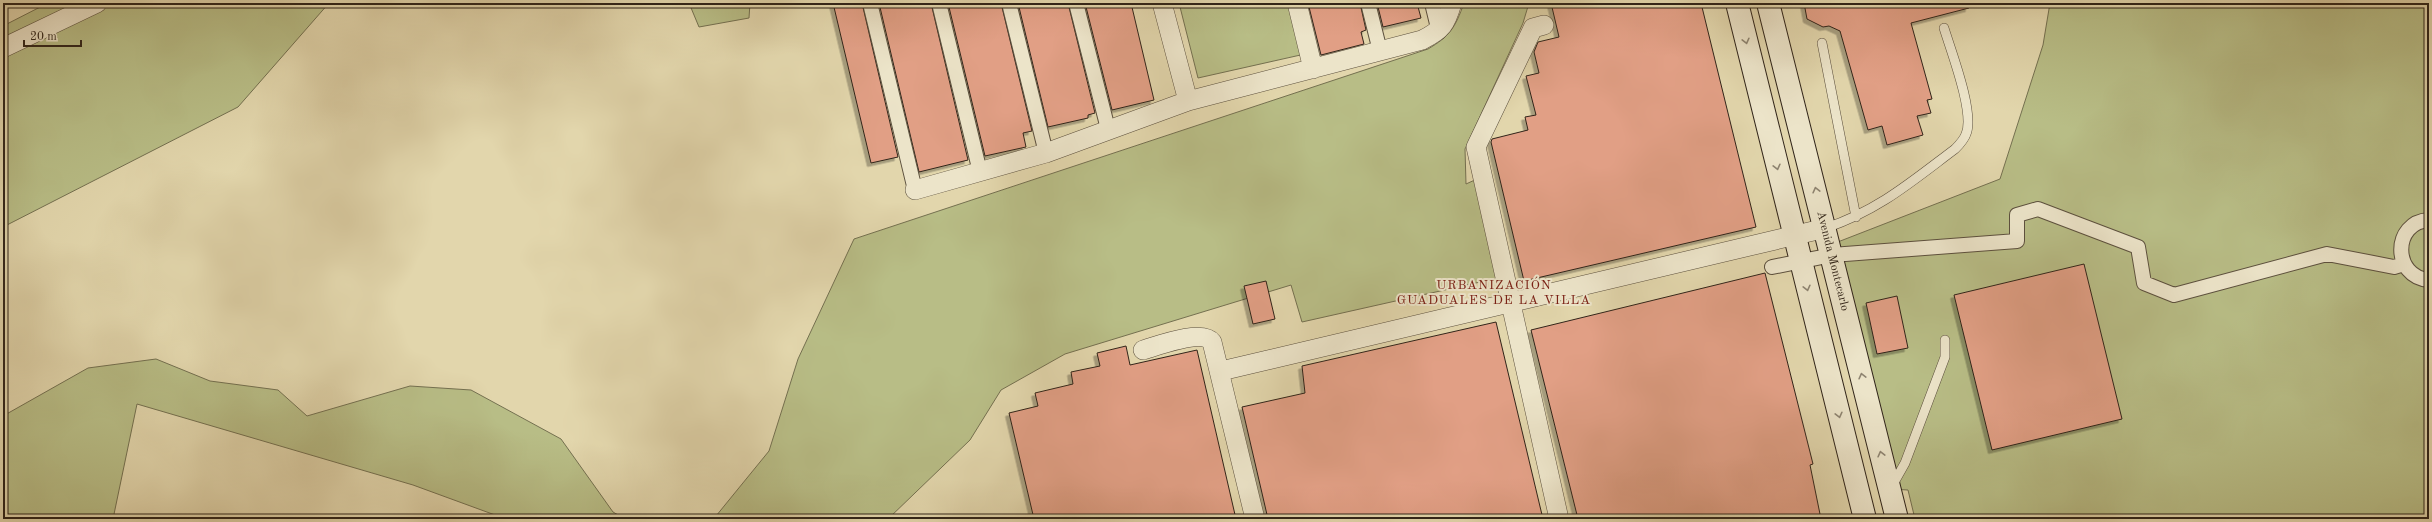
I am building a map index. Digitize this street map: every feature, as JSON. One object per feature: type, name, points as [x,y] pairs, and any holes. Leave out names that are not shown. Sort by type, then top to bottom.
[{"type":"main road","points":[[1737,3],[1800,262],[1865,519]]},
{"type":"main road","name":"Avenida Montecarlo","points":[[1768,3],[1826,228],[1897,519]]},
{"type":"street","points":[[3,48],[97,3]]},
{"type":"street","points":[[870,3],[915,190],[1046,153],[1108,129],[1188,101],[1422,40],[1439,32],[1447,20],[1452,3]]},
{"type":"street","points":[[939,3],[980,172]]},
{"type":"street","points":[[1009,3],[1046,153]]},
{"type":"street","points":[[1076,3],[1108,129]]},
{"type":"street","points":[[1162,3],[1188,101]]},
{"type":"street","points":[[1297,3],[1313,69]]},
{"type":"street","points":[[1368,3],[1380,52]]},
{"type":"street","points":[[1432,3],[1439,32]]},
{"type":"street","points":[[1544,24],[1533,28],[1476,147],[1509,304],[1559,519]]},
{"type":"street","points":[[1772,267],[1832,255],[2017,241],[2017,215],[2038,209],[2138,246],[2144,283],[2174,295],[2327,254],[2394,266],[2404,264]]},
{"type":"street","points":[[2429,220],[2419,222],[2406,232],[2400,247],[2404,264],[2411,273],[2429,280]]},
{"type":"street","points":[[1221,371],[1794,237],[1826,228]]},
{"type":"street","points":[[1143,350],[1192,337],[1207,337],[1212,342],[1221,371],[1255,519]]},
{"type":"lane","points":[[1826,228],[1856,217],[1890,198],[1955,149],[1967,133],[1966,102],[1944,28]]},
{"type":"lane","points":[[1822,43],[1856,217]]},
{"type":"lane","points":[[1890,489],[1905,463],[1944,357],[1945,340]]},
{"type":"green space","points":[[48,3],[329,3],[238,107],[3,227],[3,26]]},
{"type":"green space","points":[[689,3],[750,3],[749,18],[699,27]]},
{"type":"green space","points":[[1179,3],[1291,3],[1305,54],[1198,78]]},
{"type":"green space","points":[[1464,3],[1529,3],[1523,23],[1465,149],[1466,184],[1477,179],[1498,278],[1302,322],[1291,285],[1065,354],[1001,390],[970,440],[888,519],[707,519],[716,516],[769,451],[798,359],[854,239],[1428,49],[1442,40],[1451,30],[1458,19]]},
{"type":"green space","points":[[2050,3],[2429,3],[2429,519],[1915,519],[1908,490],[1890,489],[1830,245],[2000,179],[2043,45]]},
{"type":"green space","points":[[156,359],[210,381],[278,390],[307,416],[410,386],[471,390],[561,439],[613,512],[625,519],[506,519],[413,485],[137,404],[113,519],[3,519],[3,416],[88,368]]},
{"type":"building","points":[[833,3],[862,3],[898,157],[871,163]]},
{"type":"building","points":[[879,3],[931,3],[968,160],[919,172]]},
{"type":"building","points":[[948,3],[1001,3],[1032,131],[1023,133],[1026,147],[985,156]]},
{"type":"building","points":[[1018,3],[1068,3],[1095,113],[1088,115],[1088,118],[1048,127]]},
{"type":"building","points":[[1085,3],[1131,3],[1154,100],[1112,110]]},
{"type":"building","points":[[1308,3],[1360,3],[1366,30],[1361,32],[1364,44],[1321,55]]},
{"type":"building","points":[[1377,3],[1417,3],[1421,18],[1383,27]]},
{"type":"building","points":[[1551,3],[1701,3],[1756,227],[1524,281],[1491,142],[1492,139],[1528,130],[1525,117],[1536,115],[1526,76],[1539,73],[1534,52],[1538,42],[1559,37]]},
{"type":"building","points":[[1804,3],[1968,3],[1969,8],[1911,23],[1932,99],[1927,100],[1931,113],[1917,116],[1923,135],[1887,145],[1882,126],[1868,130],[1840,31],[1829,26],[1823,27],[1807,19]]},
{"type":"building","points":[[2084,264],[2122,419],[1992,450],[1954,295]]},
{"type":"building","points":[[1765,273],[1813,464],[1810,465],[1821,519],[1578,519],[1531,330]]},
{"type":"building","points":[[1266,281],[1275,319],[1253,324],[1244,286]]},
{"type":"building","points":[[1897,296],[1908,348],[1877,354],[1866,303]]},
{"type":"building","points":[[1496,322],[1543,519],[1268,519],[1242,407],[1305,393],[1302,366]]},
{"type":"building","points":[[1126,346],[1130,365],[1197,350],[1236,519],[1034,519],[1009,413],[1038,406],[1035,393],[1073,384],[1071,372],[1100,366],[1097,353]]},
{"type":"district","name":"URBANIZACIÓN GUADUALES DE LA VILLA","points":[[1494,292]]}]
